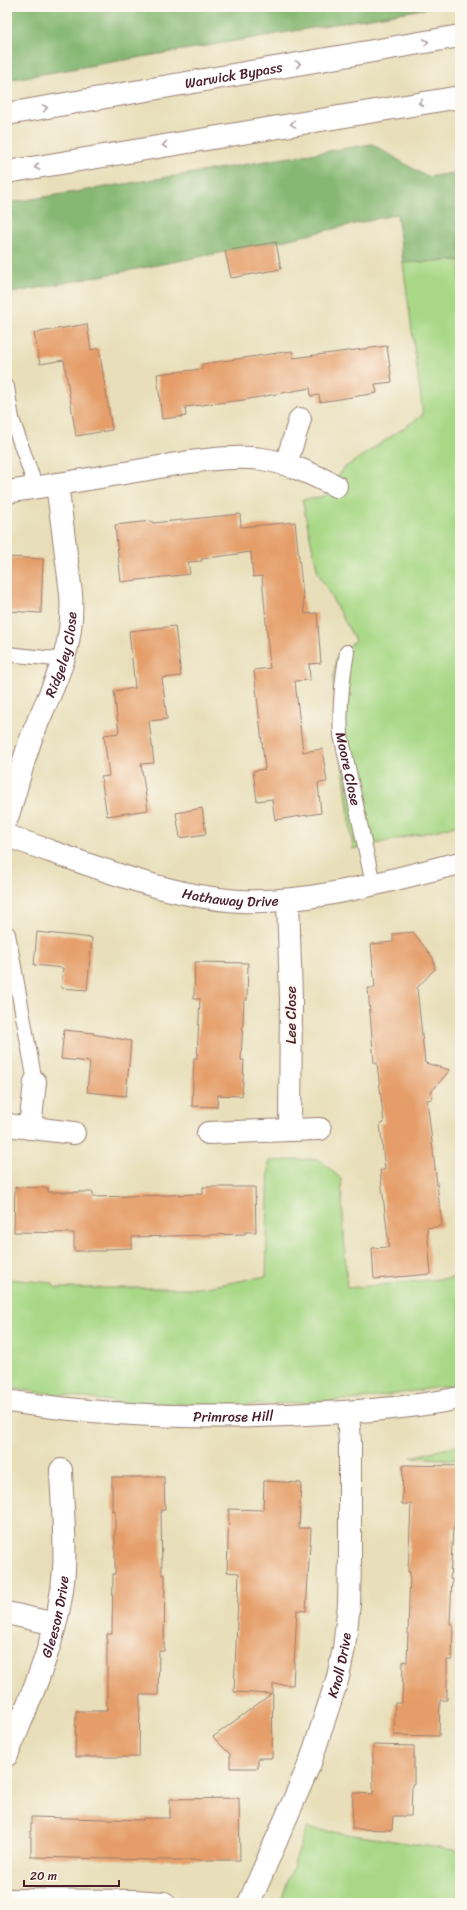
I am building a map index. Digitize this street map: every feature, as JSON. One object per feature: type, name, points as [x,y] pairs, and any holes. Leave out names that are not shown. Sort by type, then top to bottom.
[{"type":"main road","name":"Warwick Bypass","points":[[7,114],[460,36]]},
{"type":"main road","points":[[7,172],[460,97]]},
{"type":"main road","points":[[286,464],[300,419]]},
{"type":"main road","points":[[7,492],[186,462],[261,459],[286,464],[311,473],[336,486]]},
{"type":"main road","name":"Ridgeley Close","points":[[7,818],[22,764],[65,660],[69,641],[72,609],[57,484]]},
{"type":"main road","name":"Hathaway Drive","points":[[7,836],[138,880],[192,895],[239,900],[288,900],[330,894],[460,863]]},
{"type":"main road","name":"Lee Close","points":[[288,900],[291,998],[290,1130]]},
{"type":"main road","points":[[30,1128],[35,1082]]},
{"type":"main road","points":[[7,1125],[74,1134]]},
{"type":"main road","points":[[208,1133],[320,1129]]},
{"type":"main road","name":"Primrose Hill","points":[[7,1401],[94,1412],[206,1417],[280,1416],[348,1412],[460,1398]]},
{"type":"main road","name":"Knoll Drive","points":[[250,1903],[310,1763],[330,1704],[344,1648],[349,1604],[350,1559],[350,1443],[348,1412]]},
{"type":"main road","name":"Gleeson Drive","points":[[7,1755],[40,1674],[55,1624],[61,1597],[64,1569],[61,1470]]},
{"type":"main road","points":[[7,1613],[55,1624]]},
{"type":"main road","points":[[7,1900],[134,1901],[164,1903]]},
{"type":"lane","points":[[7,387],[12,419],[36,488]]},
{"type":"lane","name":"Moore Close","points":[[347,652],[341,693],[341,735],[373,884]]},
{"type":"lane","points":[[7,654],[65,660]]},
{"type":"lane","points":[[8,934],[35,1082]]},
{"type":"green space","points":[[8,7],[435,7],[7,80]]},
{"type":"green space","points":[[372,144],[427,177],[460,172],[460,260],[403,263],[397,214],[276,242],[7,294],[7,203]]},
{"type":"green space","points":[[460,260],[460,508],[456,518],[460,568],[460,825],[353,849],[333,683],[336,659],[355,640],[318,573],[302,500],[325,496],[344,468],[423,415],[403,263]]},
{"type":"green space","points":[[319,1159],[341,1179],[347,1288],[460,1277],[460,1384],[363,1399],[262,1405],[126,1403],[7,1388],[7,1279],[52,1283],[55,1288],[202,1288],[266,1276],[269,1161]]},
{"type":"green space","points":[[460,1445],[460,1460],[411,1457]]},
{"type":"green space","points":[[307,1828],[460,1851],[460,1903],[280,1903]]},
{"type":"building","points":[[276,242],[281,269],[231,278],[225,251]]},
{"type":"building","points":[[87,324],[91,350],[99,348],[112,430],[76,436],[64,360],[40,364],[34,333]]},
{"type":"building","points":[[387,346],[392,382],[375,384],[377,393],[320,402],[319,395],[311,396],[310,388],[243,400],[185,407],[186,416],[162,419],[157,374],[202,369],[202,364],[292,351],[293,358]]},
{"type":"building","points":[[240,514],[241,527],[295,522],[305,614],[317,613],[321,663],[309,664],[310,680],[295,681],[303,752],[322,749],[327,782],[318,783],[321,813],[275,820],[272,799],[257,801],[253,771],[265,769],[254,670],[270,668],[262,576],[253,577],[251,552],[201,559],[202,561],[188,562],[190,574],[121,582],[115,525],[152,521],[153,523]]},
{"type":"building","points":[[7,557],[43,559],[41,613],[7,611]]},
{"type":"building","points":[[175,626],[181,676],[162,678],[167,719],[149,721],[154,763],[141,764],[148,810],[107,816],[101,777],[109,776],[104,735],[119,733],[114,691],[135,688],[129,631]]},
{"type":"building","points":[[202,808],[206,834],[180,838],[176,813]]},
{"type":"building","points":[[37,932],[92,938],[87,990],[61,988],[63,968],[34,965]]},
{"type":"building","points":[[413,932],[433,958],[435,969],[417,988],[425,1063],[450,1070],[431,1092],[432,1099],[427,1100],[442,1226],[427,1228],[431,1274],[374,1279],[372,1248],[389,1247],[380,1170],[385,1170],[380,1124],[384,1123],[377,1063],[374,1063],[368,988],[375,988],[371,944],[393,942],[393,934]]},
{"type":"building","points":[[195,962],[248,963],[247,1000],[244,1000],[241,1060],[244,1060],[242,1096],[218,1095],[217,1107],[192,1106],[194,1058],[197,1058],[200,999],[194,999]]},
{"type":"building","points":[[64,1030],[94,1033],[93,1034],[131,1041],[126,1096],[87,1092],[90,1062],[61,1059]]},
{"type":"building","points":[[15,1187],[48,1188],[48,1192],[93,1192],[93,1197],[203,1194],[203,1187],[255,1187],[256,1232],[245,1232],[245,1234],[132,1237],[132,1248],[105,1249],[105,1251],[74,1251],[74,1233],[14,1232]]},
{"type":"building","points":[[403,1465],[460,1466],[460,1528],[453,1528],[450,1579],[452,1579],[450,1624],[453,1624],[452,1660],[447,1660],[447,1700],[440,1700],[439,1736],[394,1735],[395,1703],[402,1703],[403,1661],[407,1662],[410,1572],[408,1572],[411,1504],[402,1504]]},
{"type":"building","points":[[112,1477],[164,1477],[165,1510],[161,1510],[162,1575],[165,1575],[164,1651],[159,1651],[158,1695],[140,1695],[139,1757],[75,1757],[76,1711],[107,1711],[107,1634],[112,1634],[113,1574],[115,1574],[115,1510],[112,1511]]},
{"type":"building","points":[[264,1481],[301,1483],[299,1528],[311,1528],[306,1611],[297,1610],[293,1685],[273,1684],[272,1758],[258,1758],[258,1768],[230,1768],[230,1754],[213,1737],[271,1694],[234,1692],[239,1573],[227,1572],[229,1509],[263,1510]]},
{"type":"building","points":[[373,1745],[414,1746],[414,1784],[412,1784],[411,1816],[393,1816],[392,1830],[352,1829],[353,1793],[373,1794]]},
{"type":"building","points":[[239,1798],[240,1860],[153,1860],[31,1857],[31,1817],[143,1820],[143,1818],[170,1818],[170,1799]]}]
